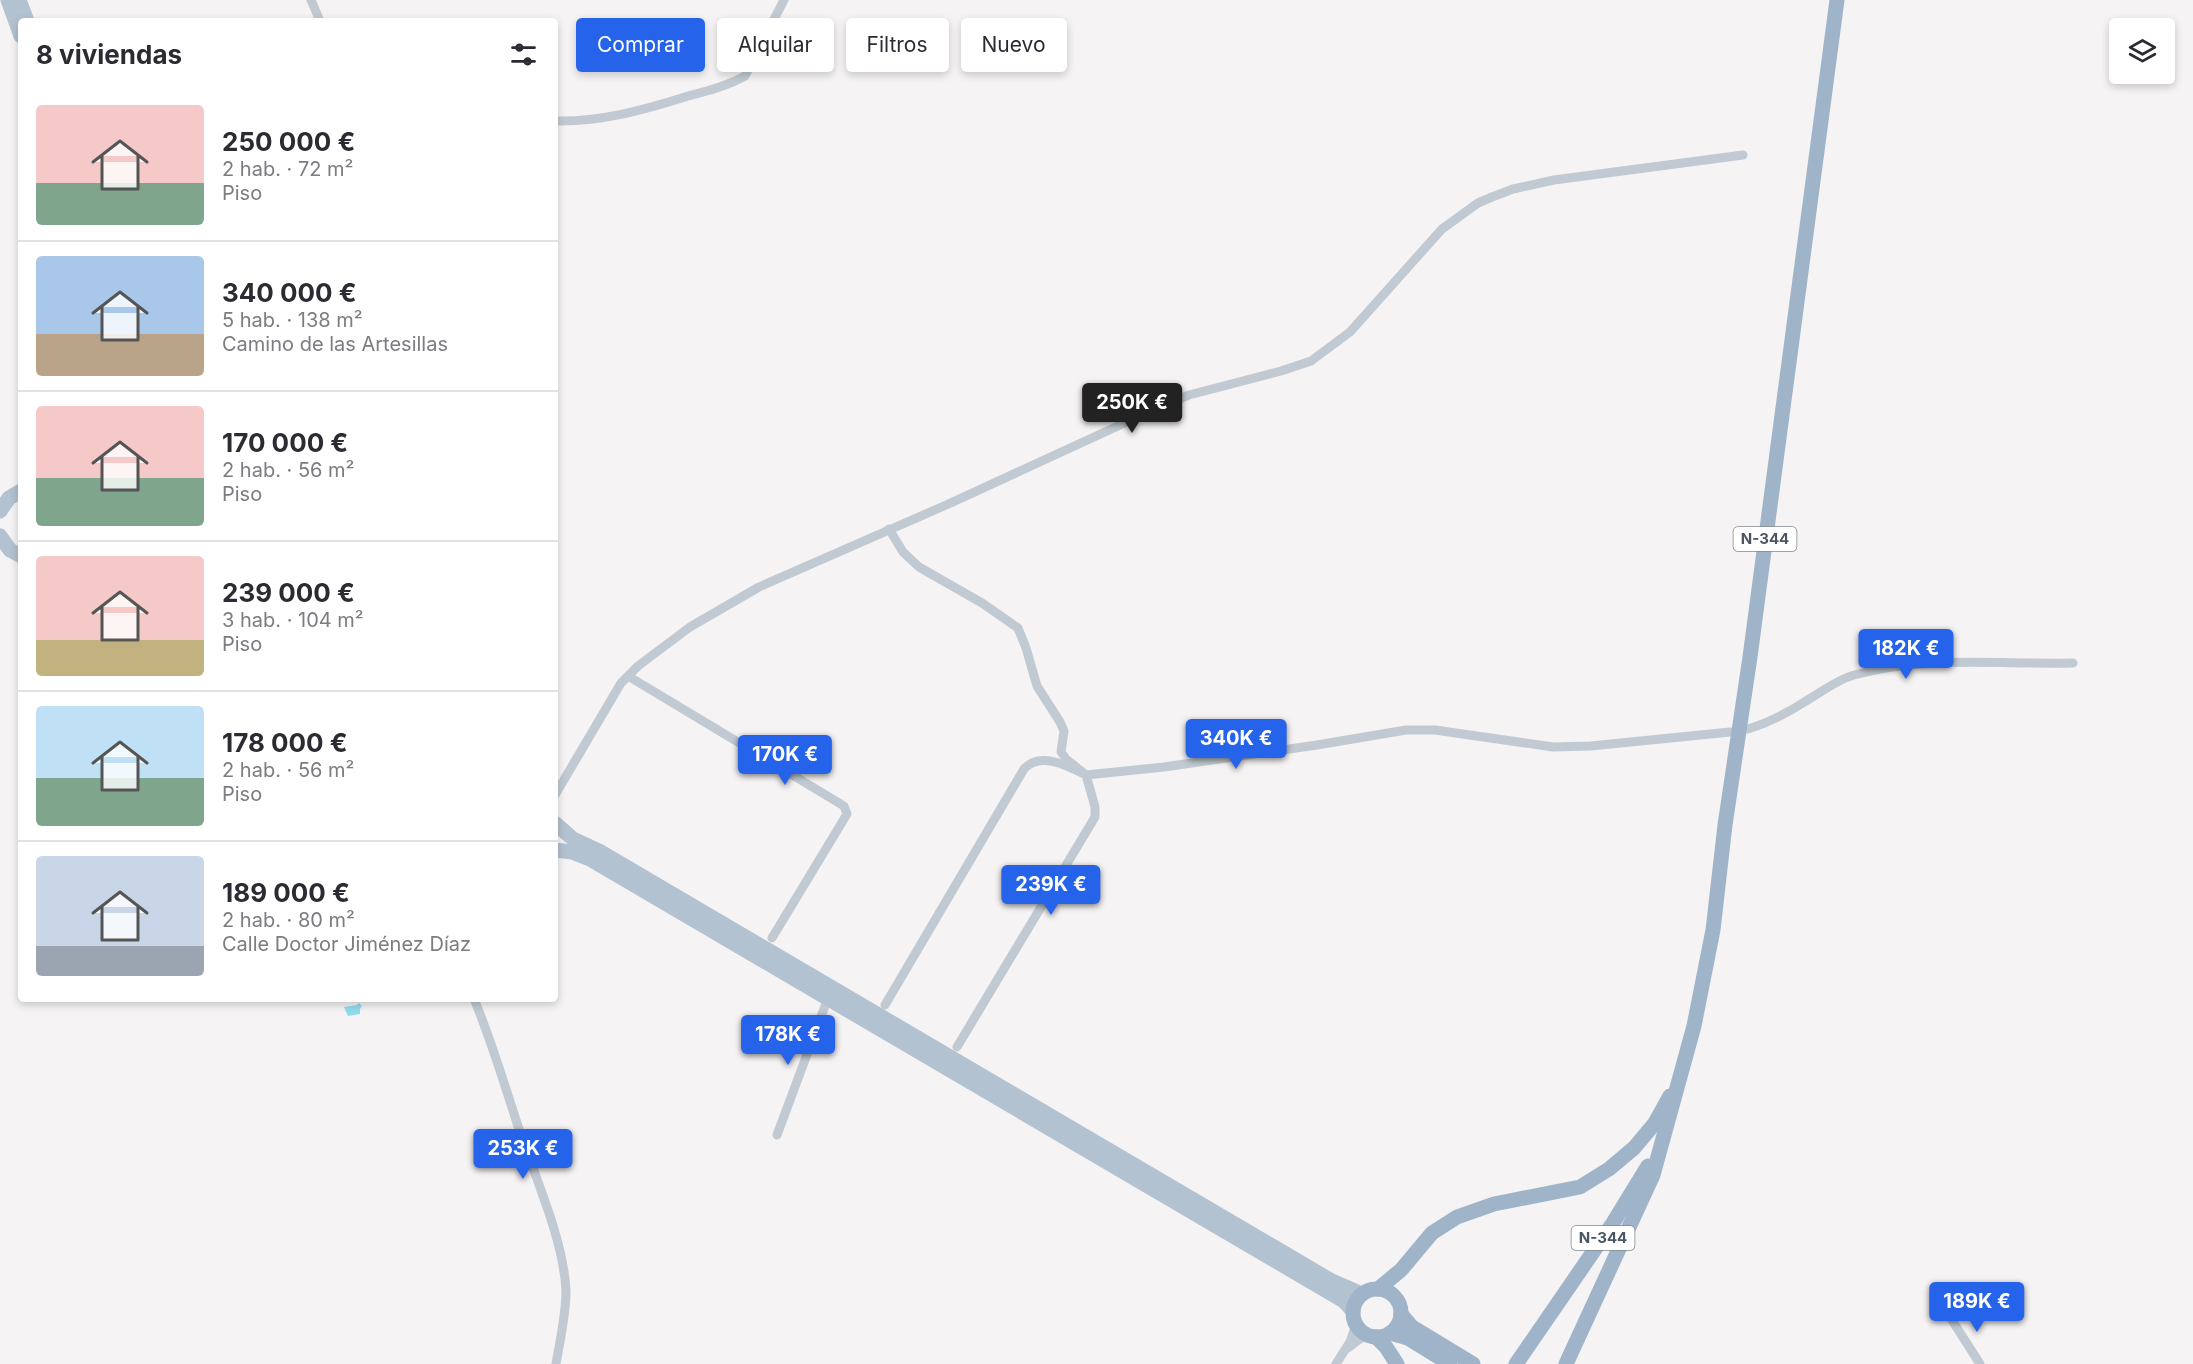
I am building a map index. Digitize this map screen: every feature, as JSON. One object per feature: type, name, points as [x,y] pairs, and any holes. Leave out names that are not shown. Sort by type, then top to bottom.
[{"type":"highway","name":"N-344","points":[[1520,1358],[1640,1180],[1670,1116],[1694,1026],[1713,930],[1725,825],[1837,0]]},
{"type":"highway","points":[[1397,1364],[1378,1335],[1354,1318],[1357,1299],[1362,1294],[1378,1289],[1401,1270],[1432,1233],[1456,1217],[1494,1204],[1580,1187],[1609,1169],[1634,1148],[1654,1123],[1682,1075]]},
{"type":"highway","points":[[1566,1364],[1653,1175],[1670,1116]]},
{"type":"highway","points":[[1378,1289],[1397,1300],[1401,1314],[1412,1328],[1473,1364]]},
{"type":"highway","points":[[1378,1335],[1396,1328],[1401,1314]]},
{"type":"highway","points":[[1378,1335],[1408,1338],[1450,1364]]},
{"type":"main road","points":[[8,0],[18,28]]},
{"type":"main road","points":[[19,0],[26,18]]},
{"type":"main road","points":[[0,494],[18,492]]},
{"type":"main road","points":[[0,511],[9,498],[18,493]]},
{"type":"main road","points":[[0,536],[10,550],[18,554]]},
{"type":"main road","points":[[558,826],[573,840],[599,851],[754,941],[1342,1287],[1362,1294]]},
{"type":"main road","points":[[558,850],[572,852],[590,859],[1344,1301],[1354,1318]]},
{"type":"street","points":[[311,0],[319,18]]},
{"type":"street","points":[[558,121],[593,120],[622,115],[742,78],[749,73],[784,0]]},
{"type":"street","points":[[558,790],[621,683],[638,666],[690,627],[759,587],[1189,395],[1281,372],[1311,361],[1350,332],[1442,229],[1461,214],[1485,200],[1513,189],[1554,180],[1743,155]]},
{"type":"street","points":[[889,529],[903,552],[919,567],[982,603],[1018,628],[1037,686],[1064,731],[1061,752],[1086,775],[1095,807],[1095,817],[957,1047]]},
{"type":"street","points":[[1748,729],[1794,709],[1843,679],[1874,671],[1925,664],[2073,663]]},
{"type":"street","points":[[628,676],[846,809],[847,814],[772,938]]},
{"type":"street","points":[[885,1005],[1024,770],[1035,761],[1051,761],[1086,775],[1164,767],[1406,730],[1435,730],[1553,747],[1591,746],[1730,732]]},
{"type":"street","points":[[475,1002],[544,1198],[560,1256],[566,1298],[556,1364]]},
{"type":"street","points":[[777,1135],[825,1006]]},
{"type":"street","points":[[1950,1317],[1980,1364]]},
{"type":"street","points":[[1344,1352],[1354,1318]]},
{"type":"street","points":[[1336,1364],[1344,1352],[1360,1339],[1378,1335]]},
{"type":"water","points":[[359,1003],[362,1006],[360,1014],[348,1016],[344,1007]]}]
